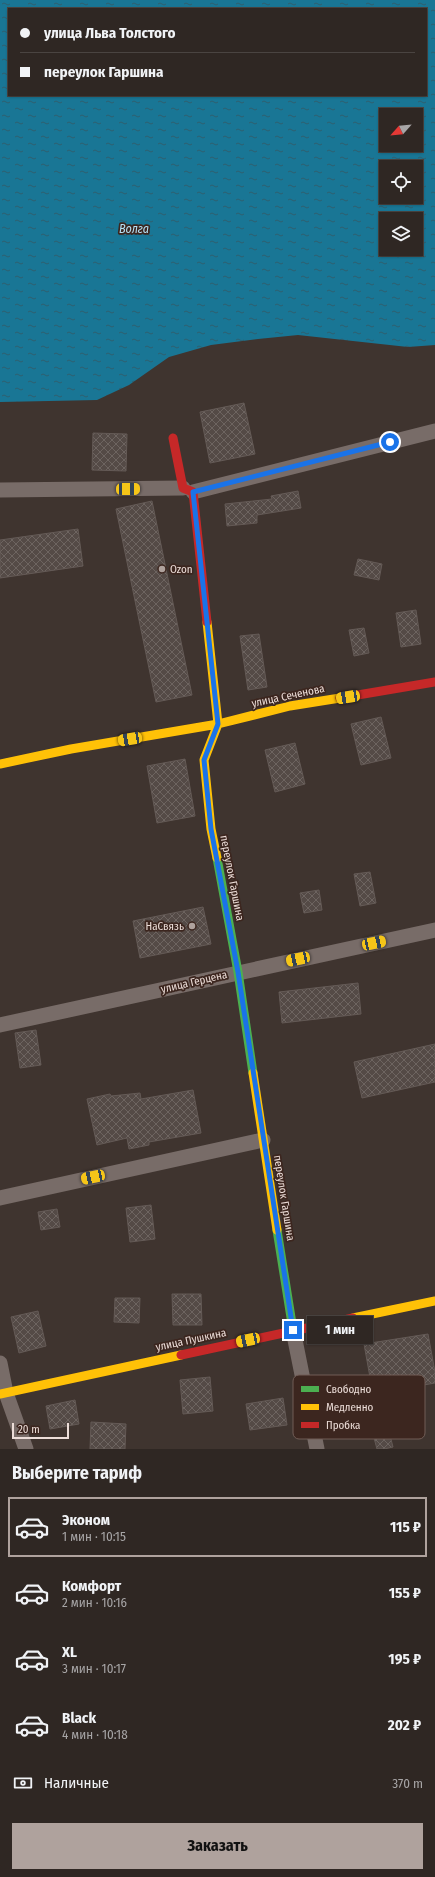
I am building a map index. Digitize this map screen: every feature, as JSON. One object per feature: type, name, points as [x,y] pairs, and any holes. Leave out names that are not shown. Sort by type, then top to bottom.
[{"type":"main road","name":"переулок Гаршина","points":[[173,438],[188,490],[218,724],[204,760],[211,829],[238,972],[262,1140],[293,1330]]},
{"type":"main road","name":"улица Сеченова","points":[[0,764],[71,749],[218,724],[290,706],[435,682]]},
{"type":"main road","name":"улица Пушкина","points":[[3,1394],[293,1330],[435,1301]]},
{"type":"street","points":[[0,490],[188,490],[435,431]]},
{"type":"street","name":"улица Герцена","points":[[0,1025],[435,930]]},
{"type":"street","points":[[0,1198],[262,1140]]},
{"type":"street","points":[[293,1330],[302,1375]]},
{"type":"street","points":[[0,1363],[3,1394],[26,1449]]},
{"type":"street","points":[[315,1439],[317,1449]]},
{"type":"water","name":"Волга","points":[[0,0],[435,0],[435,345],[408,347],[298,335],[211,345],[169,357],[129,385],[97,400],[0,402]]},
{"type":"building","points":[[244,403],[255,454],[210,463],[200,412]]},
{"type":"building","points":[[93,433],[127,434],[126,471],[92,470]]},
{"type":"building","points":[[298,491],[301,508],[257,515],[257,523],[227,526],[225,504],[272,499],[271,496]]},
{"type":"building","points":[[152,501],[192,695],[156,702],[116,509]]},
{"type":"building","points":[[78,529],[83,566],[0,578],[0,540]]},
{"type":"building","points":[[358,559],[382,564],[379,580],[354,575]]},
{"type":"building","points":[[416,610],[421,644],[401,647],[396,613]]},
{"type":"building","points":[[364,628],[369,653],[354,656],[349,630]]},
{"type":"building","points":[[259,634],[267,687],[248,690],[240,636]]},
{"type":"building","points":[[381,717],[391,758],[361,765],[351,724]]},
{"type":"building","points":[[295,743],[305,784],[275,792],[265,750]]},
{"type":"building","points":[[185,759],[195,816],[157,823],[147,766]]},
{"type":"building","points":[[370,872],[376,903],[360,906],[354,874]]},
{"type":"building","points":[[319,890],[322,910],[304,913],[300,893]]},
{"type":"building","points":[[203,907],[211,944],[140,958],[133,921]]},
{"type":"building","points":[[358,983],[361,1014],[282,1023],[279,992]]},
{"type":"building","points":[[36,1030],[41,1065],[20,1068],[15,1033]]},
{"type":"building","points":[[435,1044],[435,1082],[362,1098],[354,1062]]},
{"type":"building","points":[[193,1090],[201,1133],[149,1142],[149,1145],[129,1149],[127,1138],[97,1145],[87,1099],[110,1094],[111,1096],[140,1093],[141,1099]]},
{"type":"building","points":[[151,1205],[155,1239],[130,1242],[126,1208]]},
{"type":"building","points":[[57,1209],[60,1227],[41,1230],[38,1212]]},
{"type":"building","points":[[172,1294],[201,1294],[202,1325],[173,1325]]},
{"type":"building","points":[[115,1298],[140,1298],[139,1323],[114,1322]]},
{"type":"building","points":[[38,1311],[46,1346],[19,1353],[11,1317]]},
{"type":"building","points":[[428,1334],[435,1372],[435,1383],[425,1385],[425,1375],[370,1375],[364,1344]]},
{"type":"building","points":[[210,1377],[213,1411],[183,1414],[180,1380]]},
{"type":"building","points":[[283,1398],[287,1425],[250,1430],[246,1404]]},
{"type":"building","points":[[75,1400],[79,1424],[50,1429],[46,1406]]},
{"type":"building","points":[[91,1422],[126,1424],[125,1449],[90,1449]]},
{"type":"building","points":[[374,1439],[391,1439],[393,1447],[377,1449]]},
{"type":"traffic: fast","points":[[217,858],[238,972],[253,1073]]},
{"type":"traffic: fast","points":[[277,1230],[293,1330]]},
{"type":"traffic: slow","points":[[207,622],[218,724],[204,760],[211,829],[217,858]]},
{"type":"traffic: slow","points":[[0,764],[71,749],[218,724],[290,706],[340,698]]},
{"type":"traffic: slow","points":[[253,1073],[277,1230]]},
{"type":"traffic: slow","points":[[353,1318],[435,1301]]},
{"type":"traffic: slow","points":[[0,1394],[181,1355]]},
{"type":"traffic: jam","points":[[173,438],[183,488],[193,492],[207,622]]},
{"type":"traffic: jam","points":[[340,698],[435,682]]},
{"type":"traffic: jam","points":[[181,1355],[353,1318]]},
{"type":"place","name":"Ozon","points":[[162,569]]},
{"type":"place","name":"НаСвязь","points":[[192,926]]},
{"type":"route","points":[[293,1330],[238,972],[211,829],[204,760],[218,724],[193,492],[390,442]]}]
